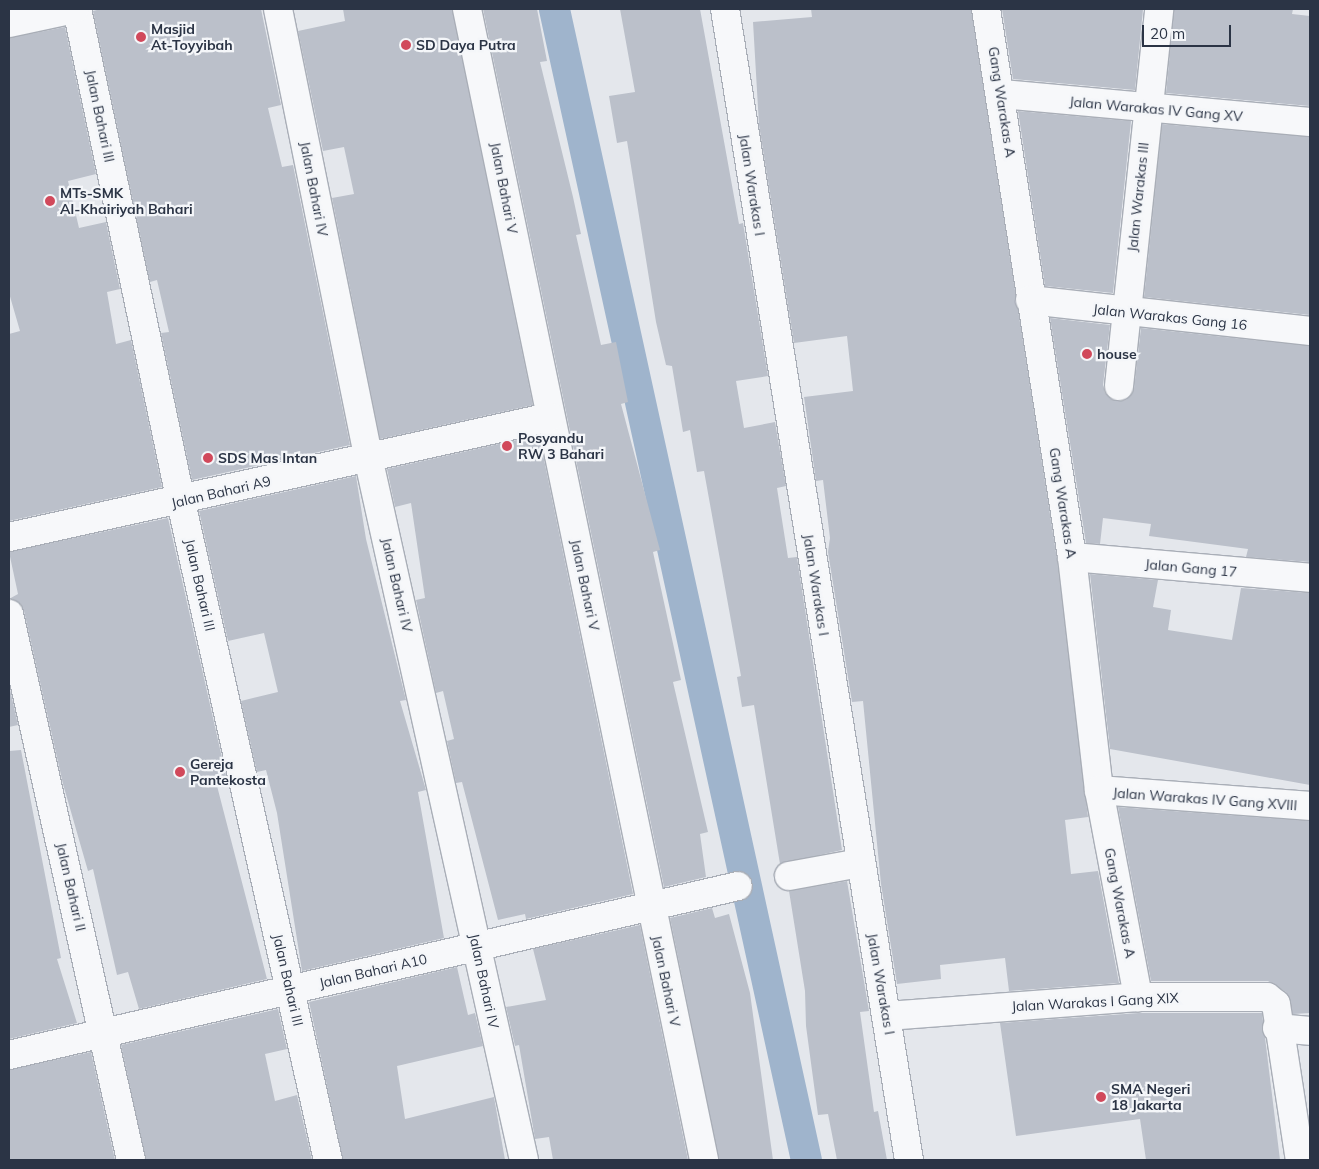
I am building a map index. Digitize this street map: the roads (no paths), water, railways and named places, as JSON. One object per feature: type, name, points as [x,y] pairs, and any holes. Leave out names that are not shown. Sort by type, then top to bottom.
[{"type":"street","points":[[9,23],[76,9]]},
{"type":"street","name":"Jalan Bahari III","points":[[76,9],[181,502],[328,1160]]},
{"type":"street","name":"Jalan Bahari IV","points":[[278,9],[368,456],[524,1160]]},
{"type":"street","name":"Jalan Bahari V","points":[[467,9],[704,1160]]},
{"type":"street","name":"Jalan Warakas I","points":[[725,9],[860,863],[888,1016],[909,1160]]},
{"type":"street","name":"Gang Warakas A","points":[[986,9],[1002,94],[1030,300],[1072,557],[1099,790],[1138,996]]},
{"type":"street","name":"Jalan Warakas III","points":[[1119,386],[1159,9]]},
{"type":"street","name":"Jalan Warakas IV Gang XV","points":[[1002,94],[1147,110],[1310,122]]},
{"type":"street","name":"Jalan Warakas Gang 16","points":[[1030,300],[1127,314],[1310,331]]},
{"type":"street","name":"Jalan Bahari A9","points":[[9,537],[181,502],[368,456],[550,417]]},
{"type":"street","name":"Jalan Gang 17","points":[[1072,557],[1310,578]]},
{"type":"street","name":"Jalan Bahari II","points":[[9,614],[104,1032],[131,1160]]},
{"type":"street","name":"Jalan Warakas IV Gang XVIII","points":[[1099,790],[1310,806]]},
{"type":"street","points":[[789,876],[860,863]]},
{"type":"street","name":"Jalan Bahari A10","points":[[9,1055],[651,908],[738,886]]},
{"type":"street","name":"Jalan Warakas I Gang XIX","points":[[888,1016],[1138,996],[1256,994],[1276,1004],[1277,1028]]},
{"type":"street","points":[[1300,1160],[1277,1028],[1310,1030]]},
{"type":"waterway","points":[[554,9],[806,1160]]},
{"type":"place","name":"Masjid At-Toyyibah","points":[[141,37]]},
{"type":"place","name":"SD Daya Putra","points":[[406,45]]},
{"type":"place","name":"MTs-SMK Al-Khairiyah Bahari","points":[[50,201]]},
{"type":"place","name":"house","points":[[1087,354]]},
{"type":"place","name":"Posyandu RW 3 Bahari","points":[[507,446]]},
{"type":"place","name":"SDS Mas Intan","points":[[208,458]]},
{"type":"place","name":"Gereja Pantekosta","points":[[180,772]]},
{"type":"place","name":"SMA Negeri 18 Jakarta","points":[[1101,1097]]}]
